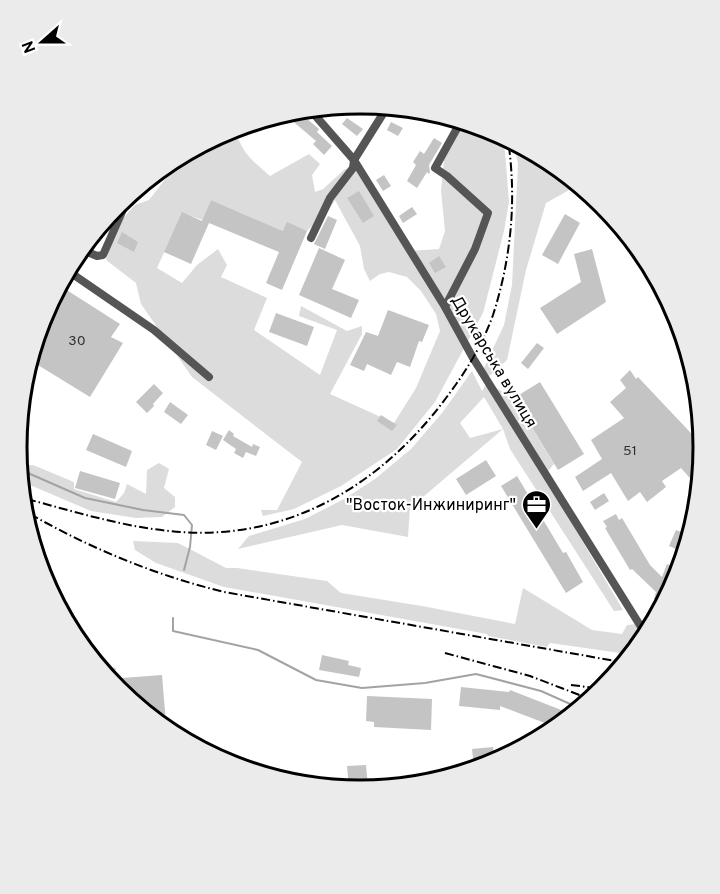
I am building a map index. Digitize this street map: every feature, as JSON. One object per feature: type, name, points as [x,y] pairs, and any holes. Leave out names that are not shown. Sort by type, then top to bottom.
[{"type":"street","points":[[311,238],[330,198],[353,168],[354,160],[382,115]]},
{"type":"street","name":"Друкарська вулиця","points":[[317,117],[354,160],[473,358],[641,626]]},
{"type":"street","points":[[445,308],[475,249],[488,213],[435,168],[457,129]]},
{"type":"street","points":[[89,253],[103,255],[120,217]]},
{"type":"street","points":[[75,276],[154,330],[209,377]]},
{"type":"shaded area","points":[[461,130],[504,147],[509,202],[483,313],[435,402],[397,449],[341,486],[294,509],[263,516],[261,510],[277,510],[302,462],[192,377],[141,304],[136,283],[106,260],[116,226],[135,205],[149,200],[169,174],[213,148],[237,138],[244,150],[270,176],[309,154],[320,164],[312,175],[315,192],[323,189],[345,169],[359,169],[410,251],[439,249],[445,231],[441,191],[444,160]],"holes":[[[211,200],[283,231],[307,231],[328,211],[335,200],[360,246],[364,269],[370,281],[380,274],[389,272],[407,277],[421,291],[436,314],[440,331],[416,388],[394,423],[330,394],[362,334],[362,326],[347,331],[301,306],[299,316],[337,330],[320,375],[254,330],[267,298],[221,277],[227,265],[218,249],[197,265],[182,283],[157,268],[182,213],[203,220]]]},
{"type":"shaded area","points":[[516,153],[545,170],[571,189],[546,203],[526,270],[507,360],[487,378],[483,370],[504,325],[512,285],[518,164]]},
{"type":"shaded area","points":[[472,371],[482,391],[487,383],[514,398],[554,464],[544,476],[623,610],[614,611],[510,449],[503,429],[410,508],[408,537],[342,525],[238,549],[249,536],[305,519],[344,499],[375,479],[411,449],[442,413]],"holes":[[[484,397],[503,429],[470,438],[460,423]]]},
{"type":"shaded area","points":[[159,463],[169,469],[164,488],[175,497],[175,507],[162,517],[136,518],[91,511],[30,485],[28,465],[33,465],[74,482],[74,489],[116,502],[124,493],[127,484],[146,494],[147,470]]},
{"type":"shaded area","points":[[133,541],[178,543],[226,568],[327,581],[341,593],[515,624],[523,588],[592,630],[622,634],[627,625],[638,624],[640,627],[621,653],[550,643],[547,647],[487,634],[224,587],[156,563],[135,550]]},
{"type":"building","points":[[307,118],[319,129],[317,132],[332,146],[324,155],[313,144],[316,141],[292,121]]},
{"type":"building","points":[[347,118],[363,129],[357,136],[342,124]]},
{"type":"building","points":[[391,122],[403,128],[398,136],[387,130]]},
{"type":"building","points":[[434,138],[442,143],[429,165],[429,174],[427,172],[417,188],[407,181],[416,165],[413,162],[420,151],[424,154]]},
{"type":"building","points":[[384,175],[391,186],[383,191],[376,180]]},
{"type":"building","points":[[359,191],[374,216],[363,223],[347,198]]},
{"type":"building","points":[[211,200],[283,231],[287,222],[307,231],[282,290],[266,283],[279,252],[209,223],[191,264],[164,252],[182,212],[202,221]]},
{"type":"building","points":[[412,207],[417,214],[403,223],[399,216]]},
{"type":"building","points":[[565,214],[580,223],[558,264],[542,255]]},
{"type":"building","points":[[328,216],[337,220],[325,249],[314,244]]},
{"type":"building","points":[[122,232],[138,242],[134,252],[117,243]]},
{"type":"building","points":[[319,248],[345,260],[332,289],[359,300],[351,318],[299,295]]},
{"type":"building","points":[[592,249],[606,302],[557,334],[540,308],[581,282],[574,254]]},
{"type":"building","points":[[439,256],[446,267],[435,273],[429,263]]},
{"type":"building","points":[[67,290],[120,324],[111,337],[123,343],[90,397],[37,365],[52,320]]},
{"type":"building","points":[[388,310],[429,325],[422,342],[419,341],[410,367],[397,362],[391,375],[367,364],[364,371],[350,365],[366,332],[378,336]]},
{"type":"building","points":[[276,313],[314,327],[307,346],[269,332]]},
{"type":"building","points":[[537,343],[544,348],[528,369],[521,363]]},
{"type":"building","points":[[630,370],[636,379],[638,377],[692,435],[691,479],[681,468],[662,481],[666,487],[647,502],[640,492],[628,501],[611,473],[583,491],[575,477],[602,459],[591,440],[624,418],[610,402],[626,388],[620,380]]},
{"type":"building","points":[[540,382],[584,454],[558,470],[514,398]]},
{"type":"building","points":[[154,384],[163,393],[147,413],[136,402]]},
{"type":"building","points":[[170,402],[188,415],[181,424],[164,412]]},
{"type":"building","points":[[381,415],[397,425],[392,431],[377,421]]},
{"type":"building","points":[[229,430],[234,434],[233,436],[252,447],[253,444],[260,447],[256,456],[246,452],[243,458],[234,453],[236,449],[223,440]]},
{"type":"building","points":[[212,431],[223,436],[216,450],[206,445]]},
{"type":"building","points":[[93,434],[132,451],[126,467],[86,450]]},
{"type":"building","points":[[486,460],[496,476],[466,495],[456,479]]},
{"type":"building","points":[[80,471],[120,483],[115,499],[75,488]]},
{"type":"building","points":[[517,476],[583,582],[566,593],[501,486]]},
{"type":"building","points":[[604,493],[609,501],[595,510],[590,502]]},
{"type":"building","points":[[616,514],[619,520],[622,518],[650,565],[662,577],[667,564],[671,566],[656,600],[654,599],[656,592],[632,569],[630,570],[603,521]]},
{"type":"building","points":[[676,530],[682,532],[677,549],[669,546]]},
{"type":"building","points":[[322,655],[349,661],[348,665],[361,668],[359,677],[319,670]]},
{"type":"building","points":[[162,675],[166,717],[140,697],[122,678]]},
{"type":"building","points":[[461,687],[509,692],[510,690],[563,711],[546,723],[500,706],[500,710],[459,706]]},
{"type":"building","points":[[367,696],[432,699],[431,730],[374,727],[374,722],[366,721]]},
{"type":"building","points":[[493,747],[494,752],[473,760],[472,749]]},
{"type":"building","points":[[366,765],[367,780],[348,779],[347,766]]},
{"type":"waterway","points":[[28,473],[85,498],[143,510],[184,515],[192,525],[190,547],[184,570]]},
{"type":"waterway","points":[[173,618],[173,631],[258,650],[316,680],[362,688],[425,683],[476,674],[541,691],[571,704]]},
{"type":"railway","points":[[31,500],[128,525],[154,529],[206,533],[232,531],[296,516],[353,487],[379,468],[426,423],[446,398],[472,359],[489,326],[504,272],[511,229],[512,185],[509,149]]},
{"type":"railway","points":[[34,516],[124,560],[173,578],[224,592],[615,661]]},
{"type":"railway","points":[[445,653],[530,676],[581,696]]},
{"type":"railway","points":[[571,685],[590,687]]},
{"type":"place","name":"\"Восток-Инжиниринг\"","points":[[537,530]]}]
